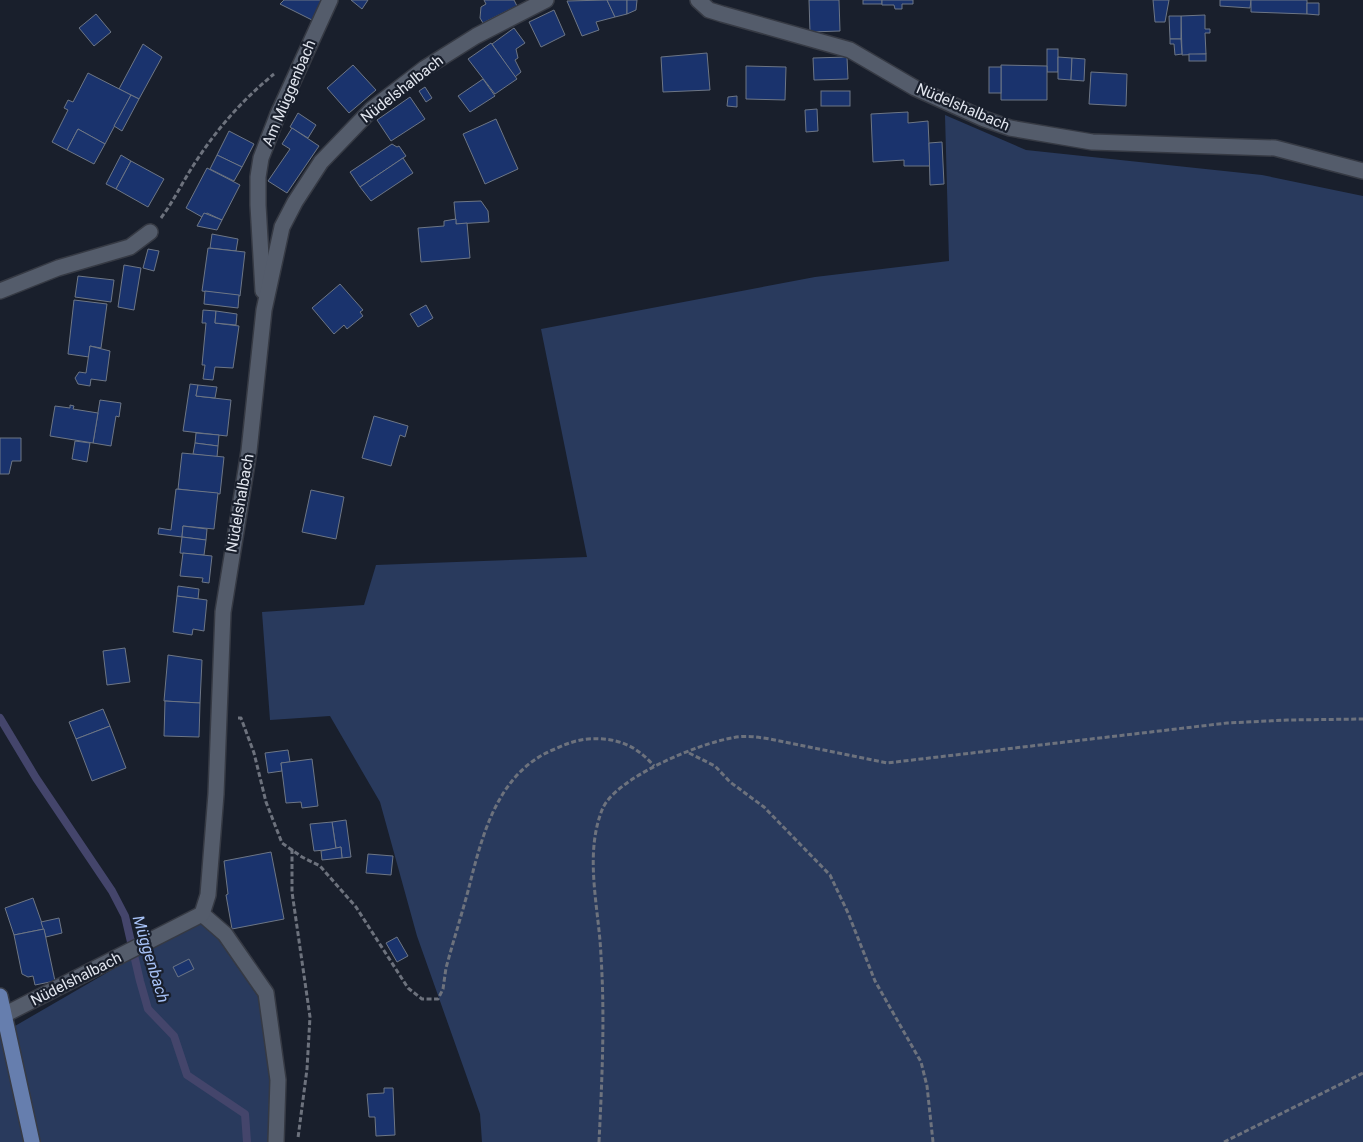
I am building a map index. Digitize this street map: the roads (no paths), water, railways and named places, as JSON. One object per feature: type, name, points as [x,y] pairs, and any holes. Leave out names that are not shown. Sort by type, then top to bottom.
[{"type":"main road","points":[[0,996],[32,1142]]},
{"type":"street","name":"Am Müggenbach","points":[[264,310],[258,205],[258,176],[261,158],[278,114],[330,0]]},
{"type":"street","name":"Nüdelshalbach","points":[[4,1015],[72,982],[202,914],[208,895],[216,794],[223,612],[249,451],[264,310],[282,227],[308,181],[332,148],[372,109],[425,68],[476,36],[546,0]]},
{"type":"street","name":"Nüdelshalbach","points":[[698,0],[709,10],[850,50],[915,88],[984,119],[1010,128],[1092,142],[1275,148],[1363,171]]},
{"type":"street","points":[[0,290],[58,268],[130,247],[150,232]]},
{"type":"street","points":[[202,914],[225,934],[266,993],[278,1080],[276,1142]]},
{"type":"waterway","name":"Müggenbach","points":[[0,718],[36,778],[112,891],[125,916],[148,1009],[174,1036],[187,1075],[245,1114],[247,1142]]}]
